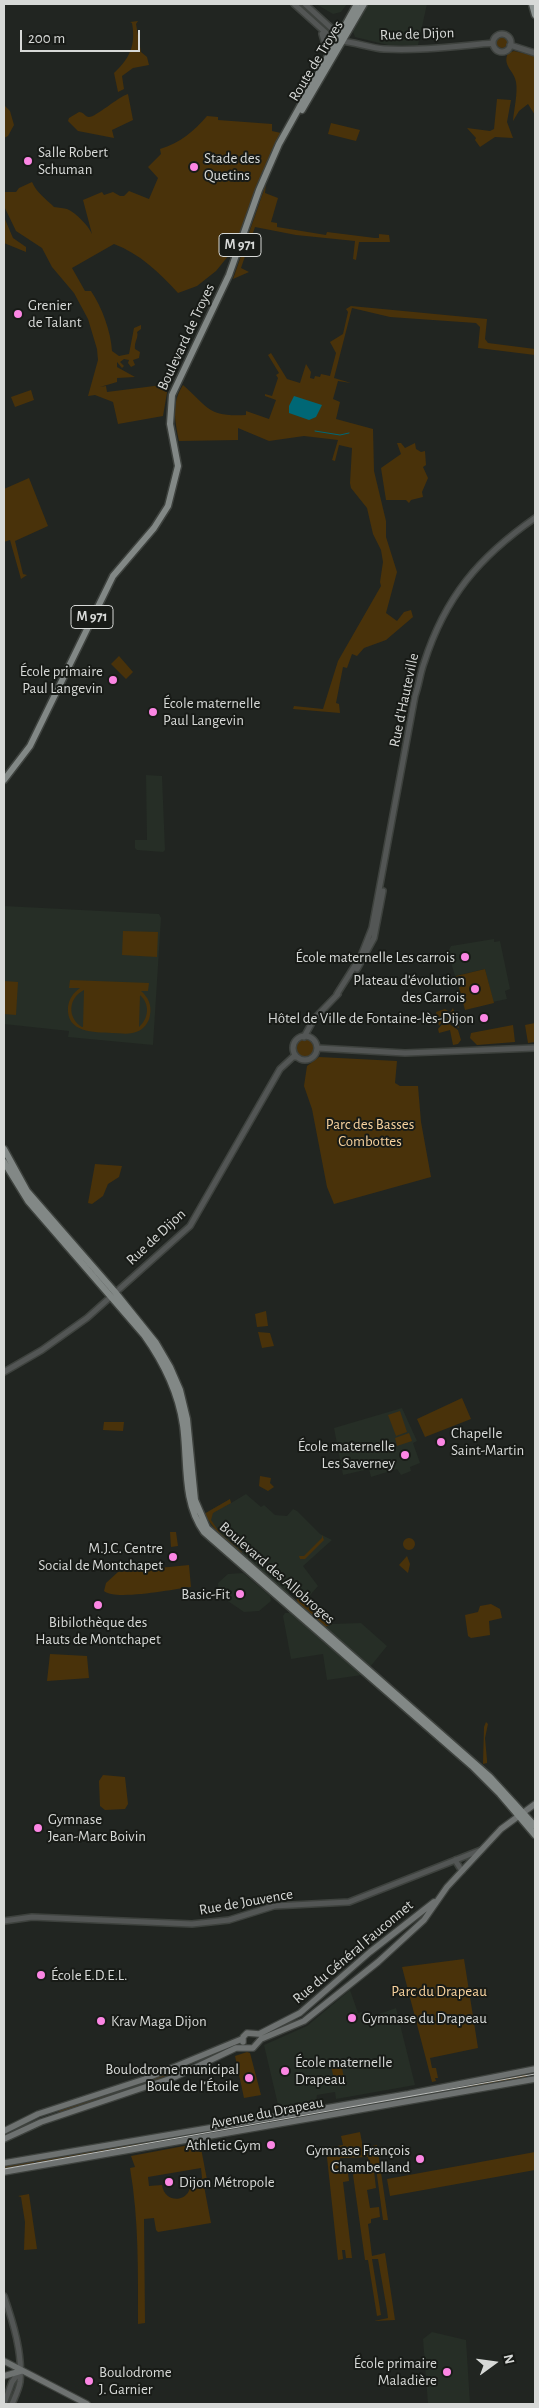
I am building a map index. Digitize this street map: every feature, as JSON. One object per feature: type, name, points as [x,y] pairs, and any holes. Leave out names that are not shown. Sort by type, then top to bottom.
[{"type":"highway","points":[[532,4],[535,15]]},
{"type":"main road","name":"M 971","points":[[288,129],[328,54],[340,39],[357,4]]},
{"type":"main road","name":"Route de Troyes","points":[[288,129],[340,39],[364,4]]},
{"type":"main road","name":"Boulevard de Troyes","points":[[4,780],[30,746],[113,576],[154,528],[168,506],[178,466],[170,424],[172,395],[229,275],[259,190],[288,129]]},
{"type":"main road","points":[[4,1149],[26,1192],[77,1253]]},
{"type":"main road","points":[[4,1154],[12,1166]]},
{"type":"main road","points":[[4,1162],[23,1194],[77,1253]]},
{"type":"main road","name":"Boulevard des Allobroges","points":[[77,1253],[113,1295],[152,1346],[171,1380],[184,1428],[189,1498],[195,1517],[204,1532],[472,1766],[521,1813]]},
{"type":"main road","name":"Rue du Général Fauconnet","points":[[4,2139],[41,2122],[184,2073],[236,2048],[255,2047],[258,2042],[288,2029],[313,2015],[378,1962],[424,1920],[437,1900],[501,1829],[535,1804]]},
{"type":"main road","points":[[521,1813],[535,1826]]},
{"type":"main road","points":[[521,1813],[535,1835]]},
{"type":"main road","name":"Rue du Général Fauconnet","points":[[4,2131],[38,2114],[145,2079],[242,2039],[247,2033],[256,2034],[300,2013],[373,1950],[437,1900]]},
{"type":"main road","points":[[256,2034],[258,2042]]},
{"type":"main road","points":[[242,2039],[247,2047]]},
{"type":"main road","name":"Avenue du Drapeau","points":[[4,2163],[408,2094],[535,2069]]},
{"type":"main road","name":"Avenue du Drapeau","points":[[4,2172],[535,2078]]},
{"type":"main road","points":[[5,2362],[87,2404]]},
{"type":"main road","points":[[4,2374],[8,2367],[5,2362]]},
{"type":"main road","points":[[4,2374],[21,2371]]},
{"type":"street","points":[[294,4],[318,27],[324,36],[328,54]]},
{"type":"street","points":[[305,4],[340,39]]},
{"type":"street","points":[[318,27],[340,39]]},
{"type":"street","name":"Rue de Dijon","points":[[503,34],[508,37],[510,45],[507,50],[501,52],[496,50],[493,43],[495,37],[503,34]]},
{"type":"street","name":"Rue de Dijon","points":[[340,39],[370,48],[410,50],[493,43]]},
{"type":"street","name":"Rue de Dijon","points":[[510,45],[535,53]]},
{"type":"street","name":"Rue d'Hauteville","points":[[332,1000],[362,962],[368,946],[385,868],[415,696],[434,633],[460,587],[482,560],[512,534],[535,518]]},
{"type":"street","points":[[332,1000],[312,1026],[317,1048],[314,1056],[303,1060],[297,1057],[294,1052],[295,1043],[304,1036],[310,1024],[332,1000]]},
{"type":"street","points":[[304,1036],[314,1040]]},
{"type":"street","points":[[317,1048],[405,1053],[535,1048]]},
{"type":"street","name":"Rue de Dijon","points":[[4,1372],[73,1328],[190,1226],[280,1069],[293,1057],[297,1057]]},
{"type":"street","name":"Rue de Jouvence","points":[[4,1921],[32,1917],[192,1924],[229,1920],[274,1906],[349,1902],[481,1850]]},
{"type":"street","points":[[455,1860],[462,1871]]},
{"type":"street","points":[[4,2296],[11,2318],[21,2371],[20,2385],[12,2404]]},
{"type":"street","points":[[4,2404],[12,2382],[21,2371]]},
{"type":"shaded area","points":[[316,4],[347,4],[341,12],[333,14]]},
{"type":"shaded area","points":[[368,4],[427,4],[418,45],[388,45],[355,37],[353,32]]},
{"type":"shaded area","points":[[146,775],[162,776],[165,850],[163,852],[137,850],[135,848],[135,840],[147,840]]},
{"type":"shaded area","points":[[4,906],[159,914],[161,918],[153,1045],[68,1037],[69,1031],[4,1024]]},
{"type":"shaded area","points":[[494,939],[494,942],[500,941],[510,989],[505,991],[507,999],[493,1002],[485,969],[455,976],[448,952],[451,946]]},
{"type":"shaded area","points":[[402,1408],[417,1441],[413,1443],[420,1463],[410,1467],[411,1471],[401,1475],[397,1469],[371,1477],[369,1469],[343,1475],[334,1428]]},
{"type":"shaded area","points":[[246,1494],[261,1507],[264,1505],[275,1515],[287,1516],[293,1509],[297,1511],[320,1534],[332,1540],[303,1566],[318,1586],[305,1601],[292,1589],[285,1597],[211,1533],[204,1514],[230,1499],[231,1503]]},
{"type":"shaded area","points":[[243,1573],[270,1596],[271,1601],[259,1611],[244,1612],[219,1595],[218,1583],[228,1574]]},
{"type":"shaded area","points":[[285,1613],[290,1613],[362,1675],[327,1680],[323,1654],[291,1659],[283,1616]]},
{"type":"shaded area","points":[[361,1623],[387,1646],[370,1667],[325,1627],[332,1624]]},
{"type":"shaded area","points":[[350,1990],[358,2013],[362,2012],[365,2019],[396,2008],[415,2085],[336,2099],[335,2092],[317,2095],[316,2102],[279,2109],[264,2045],[307,2026]]},
{"type":"shaded area","name":"École primaire Maladière","points":[[432,2332],[466,2340],[470,2404],[428,2404],[423,2339]]},
{"type":"green space","points":[[298,4],[302,4],[333,33],[330,36]]},
{"type":"green space","points":[[138,21],[136,24],[141,52],[147,57],[149,65],[133,68],[122,76],[124,89],[118,92],[114,73],[128,56],[132,45],[133,31],[132,23],[130,22]]},
{"type":"green space","points":[[502,36],[508,42],[502,48],[496,42]]},
{"type":"green space","points":[[514,51],[535,56],[535,115],[528,104],[519,111],[513,121],[516,86],[515,78],[506,61],[508,53]]},
{"type":"green space","points":[[128,94],[133,120],[112,130],[114,138],[78,131],[68,121],[69,118],[79,112],[88,117],[92,116]]},
{"type":"green space","points":[[497,99],[511,100],[507,122],[513,138],[495,137],[480,147],[475,140],[476,138],[467,128],[490,131],[494,129]]},
{"type":"green space","points":[[4,105],[10,111],[14,125],[8,136],[4,138]]},
{"type":"green space","points":[[207,116],[218,117],[218,120],[272,124],[272,131],[281,133],[233,250],[216,271],[197,286],[178,293],[149,264],[114,244],[72,268],[85,291],[91,291],[99,304],[108,328],[112,351],[119,356],[129,354],[134,328],[141,325],[141,329],[137,332],[135,346],[135,349],[140,352],[139,358],[133,360],[135,365],[131,367],[128,363],[129,360],[124,359],[120,362],[124,366],[122,368],[117,362],[117,367],[135,377],[117,378],[117,382],[100,387],[106,386],[107,392],[162,385],[168,387],[163,416],[118,424],[113,402],[95,395],[88,396],[98,360],[97,349],[88,319],[74,293],[52,267],[42,248],[16,231],[4,206],[4,192],[16,192],[19,188],[32,182],[54,207],[67,209],[74,213],[85,223],[92,234],[83,200],[102,192],[104,195],[113,192],[124,196],[129,191],[149,199],[158,178],[148,167],[161,154],[160,149],[186,136]]},
{"type":"green space","points":[[331,123],[360,130],[356,141],[328,134]]},
{"type":"green space","points":[[266,184],[265,193],[278,198],[271,222],[277,223],[277,227],[326,235],[327,232],[379,238],[379,234],[389,235],[390,242],[359,242],[356,260],[353,259],[355,241],[296,235],[255,227],[241,268],[249,272],[233,279]]},
{"type":"green space","points":[[4,217],[13,238],[26,247],[26,252],[4,243]]},
{"type":"green space","points":[[351,306],[487,319],[485,339],[488,343],[535,349],[535,355],[478,348],[480,327],[476,323],[390,317],[352,308],[334,378],[351,383],[338,381],[333,399],[340,402],[336,419],[373,429],[374,471],[386,521],[386,537],[397,572],[386,613],[397,621],[404,612],[411,610],[413,617],[386,640],[364,648],[357,656],[352,654],[347,668],[343,667],[336,703],[339,704],[340,713],[293,709],[294,706],[323,709],[338,661],[381,586],[383,562],[381,550],[373,534],[367,508],[351,488],[352,448],[339,445],[335,461],[332,460],[338,440],[304,436],[269,441],[238,428],[238,440],[179,441],[175,419],[175,405],[183,385],[204,405],[216,412],[246,415],[246,411],[269,419],[276,400],[265,396],[265,394],[272,396],[278,378],[276,375],[279,373],[268,355],[271,353],[287,379],[300,383],[306,364],[311,372],[310,378],[320,377],[321,374],[330,376],[336,353],[330,342],[343,334],[348,312],[346,309]]},
{"type":"green space","points":[[31,390],[34,400],[15,407],[11,397]]},
{"type":"green space","points":[[397,443],[401,443],[405,448],[415,443],[416,449],[421,452],[425,451],[426,465],[423,467],[428,478],[422,492],[423,497],[411,500],[409,503],[406,500],[386,500],[381,468],[401,454]]},
{"type":"green space","points":[[29,478],[48,526],[15,541],[23,574],[27,575],[21,579],[10,540],[4,542],[4,489]]},
{"type":"green space","points":[[119,656],[133,672],[126,679],[111,664]]},
{"type":"green space","points":[[123,931],[158,932],[157,957],[122,955]]},
{"type":"green space","name":"Plateau d'évolution des Carrois","points":[[485,969],[494,1003],[465,1010],[456,976]]},
{"type":"green space","points":[[70,980],[149,983],[148,991],[141,991],[146,996],[150,1005],[148,1021],[141,1030],[124,1034],[82,1029],[72,1022],[68,1007],[72,996],[80,988],[69,988]],"holes":[[[84,990],[83,1027],[82,1027],[74,1019],[71,1008],[75,998]],[[140,995],[147,1007],[147,1011],[145,1019],[139,1027]]]},
{"type":"green space","points":[[4,981],[18,982],[16,1015],[4,1014]]},
{"type":"green space","points":[[453,1008],[459,1028],[445,1021]]},
{"type":"green space","points":[[445,1009],[448,1011],[439,1026],[436,1012]]},
{"type":"green space","points":[[445,1021],[458,1030],[461,1040],[458,1044],[453,1045],[450,1030],[439,1033],[438,1029]]},
{"type":"green space","points":[[535,1023],[535,1042],[528,1043],[525,1025]]},
{"type":"green space","points":[[513,1025],[515,1042],[477,1045],[470,1038],[471,1033]]},
{"type":"green space","points":[[306,1038],[313,1041],[316,1048],[313,1055],[306,1058],[299,1055],[296,1048],[299,1041]]},
{"type":"green space","name":"Parc des Basses Combottes","points":[[319,1057],[397,1061],[395,1083],[400,1086],[418,1086],[421,1122],[431,1177],[334,1204],[327,1187],[312,1109],[304,1086],[307,1066]]},
{"type":"green space","points":[[95,1164],[122,1166],[119,1177],[108,1184],[103,1196],[92,1204],[88,1203]]},
{"type":"green space","points":[[266,1311],[268,1326],[257,1327],[255,1314]]},
{"type":"green space","points":[[258,1332],[270,1333],[274,1346],[262,1348]]},
{"type":"green space","points":[[462,1398],[471,1419],[425,1437],[417,1419]]},
{"type":"green space","points":[[400,1411],[407,1432],[396,1436],[388,1415]]},
{"type":"green space","points":[[104,1422],[124,1422],[123,1431],[103,1430]]},
{"type":"green space","points":[[409,1433],[412,1441],[397,1446],[395,1438]]},
{"type":"green space","points":[[260,1476],[271,1478],[270,1483],[274,1487],[268,1491],[259,1486]]},
{"type":"green space","points":[[230,1499],[231,1503],[213,1513],[211,1520],[220,1533],[242,1552],[241,1554],[220,1536],[204,1514]]},
{"type":"green space","points":[[170,1532],[176,1532],[178,1546],[171,1547]]},
{"type":"green space","points":[[322,1535],[324,1540],[305,1559],[300,1559],[299,1556],[304,1556],[322,1538]]},
{"type":"green space","points":[[409,1538],[415,1544],[409,1550],[403,1544]]},
{"type":"green space","points":[[407,1556],[410,1564],[408,1573],[399,1565]]},
{"type":"green space","points":[[189,1565],[191,1587],[132,1595],[110,1594],[104,1591],[106,1583],[118,1572]]},
{"type":"green space","points":[[294,1592],[332,1624],[325,1627],[298,1603]]},
{"type":"green space","points":[[491,1604],[500,1609],[502,1618],[489,1621],[490,1635],[471,1638],[468,1636],[465,1615],[478,1612],[480,1606]]},
{"type":"green space","points":[[50,1654],[87,1656],[89,1678],[47,1681]]},
{"type":"green space","points":[[486,1722],[488,1724],[485,1738],[487,1763],[483,1764],[484,1727]]},
{"type":"green space","points":[[103,1775],[125,1777],[128,1804],[125,1809],[105,1810],[100,1806],[99,1781]]},
{"type":"green space","name":"Parc du Drapeau","points":[[464,1959],[478,2048],[430,2058],[432,2068],[436,2068],[438,2078],[435,2078],[436,2081],[432,2082],[402,1967]]},
{"type":"green space","name":"Boulodrome municipal Boule de l'Étoile","points":[[247,2052],[250,2053],[261,2095],[244,2098],[235,2056]]},
{"type":"green space","points":[[341,2063],[345,2083],[335,2085],[331,2065]]},
{"type":"green space","points":[[169,2071],[170,2077],[60,2114],[58,2109]]},
{"type":"green space","points":[[526,2072],[527,2079],[448,2093],[447,2087]]},
{"type":"green space","points":[[434,2090],[435,2094],[314,2117],[313,2111]]},
{"type":"green space","points":[[226,2126],[227,2133],[183,2140],[182,2134]]},
{"type":"green space","points":[[360,2132],[363,2148],[377,2145],[388,2220],[383,2220],[376,2168],[369,2163],[368,2157],[340,2158],[341,2164],[347,2164],[349,2181],[343,2182],[352,2258],[346,2258],[345,2250],[342,2250],[343,2259],[338,2260],[326,2148],[343,2145],[341,2136]]},
{"type":"green space","points":[[152,2139],[153,2145],[97,2155],[96,2149]]},
{"type":"green space","points":[[200,2143],[208,2185],[204,2186],[211,2223],[158,2232],[154,2218],[144,2219],[145,2323],[138,2324],[136,2226],[130,2168],[135,2167],[131,2156]],"holes":[[[201,2168],[202,2178],[190,2180],[188,2193],[179,2199],[168,2196],[164,2192],[162,2185],[149,2186],[148,2177]]]},
{"type":"green space","points":[[94,2149],[95,2156],[37,2166],[36,2159]]},
{"type":"green space","points":[[535,2152],[535,2170],[390,2196],[387,2179]]},
{"type":"green space","points":[[34,2160],[35,2166],[4,2170],[4,2165]]},
{"type":"green space","points":[[369,2168],[374,2171],[376,2188],[367,2190],[370,2208],[379,2207],[380,2217],[371,2219],[371,2223],[368,2224],[372,2256],[385,2253],[395,2320],[374,2321],[388,2318],[387,2310],[378,2259],[372,2259],[381,2315],[377,2316],[368,2260],[365,2260],[353,2175],[356,2171]]},
{"type":"green space","points":[[29,2194],[37,2249],[24,2250],[25,2222],[21,2197],[18,2196]]},
{"type":"water","points":[[294,396],[322,405],[316,417],[309,420],[289,413],[289,406]]},
{"type":"waterway","points":[[315,431],[340,435],[349,433]]},
{"type":"tram line","points":[[4,2169],[535,2074]]},
{"type":"place","name":"Salle Robert Schuman","points":[[28,161]]},
{"type":"place","name":"Stade des Quetins","points":[[194,167]]},
{"type":"place","name":"Grenier de Talant","points":[[18,314]]},
{"type":"place","name":"École primaire Paul Langevin","points":[[113,680]]},
{"type":"place","name":"École maternelle Paul Langevin","points":[[153,712]]},
{"type":"place","name":"École maternelle Les carrois","points":[[465,957]]},
{"type":"place","name":"Plateau d'évolution des Carrois","points":[[475,989]]},
{"type":"place","name":"Hôtel de Ville de Fontaine-lès-Dijon","points":[[484,1018]]},
{"type":"place","name":"Chapelle Saint-Martin","points":[[441,1442]]},
{"type":"place","name":"École maternelle Les Saverney","points":[[405,1455]]},
{"type":"place","name":"M.J.C. Centre Social de Montchapet","points":[[173,1557]]},
{"type":"place","name":"Basic-Fit","points":[[240,1594]]},
{"type":"place","name":"Bibilothèque des Hauts de Montchapet","points":[[98,1605]]},
{"type":"place","name":"Gymnase Jean-Marc Boivin","points":[[38,1828]]},
{"type":"place","name":"École E.D.E.L.","points":[[41,1975]]},
{"type":"place","name":"Gymnase du Drapeau","points":[[352,2018]]},
{"type":"place","name":"Krav Maga Dijon","points":[[101,2021]]},
{"type":"place","name":"École maternelle Drapeau","points":[[285,2071]]},
{"type":"place","name":"Boulodrome municipal Boule de l'Étoile","points":[[249,2078]]},
{"type":"place","name":"Athletic Gym","points":[[271,2145]]},
{"type":"place","name":"Gymnase François Chambelland","points":[[420,2159]]},
{"type":"place","name":"Dijon Métropole","points":[[169,2182]]},
{"type":"place","name":"École primaire Maladière","points":[[447,2372]]},
{"type":"place","name":"Boulodrome J. Garnier","points":[[89,2381]]}]
